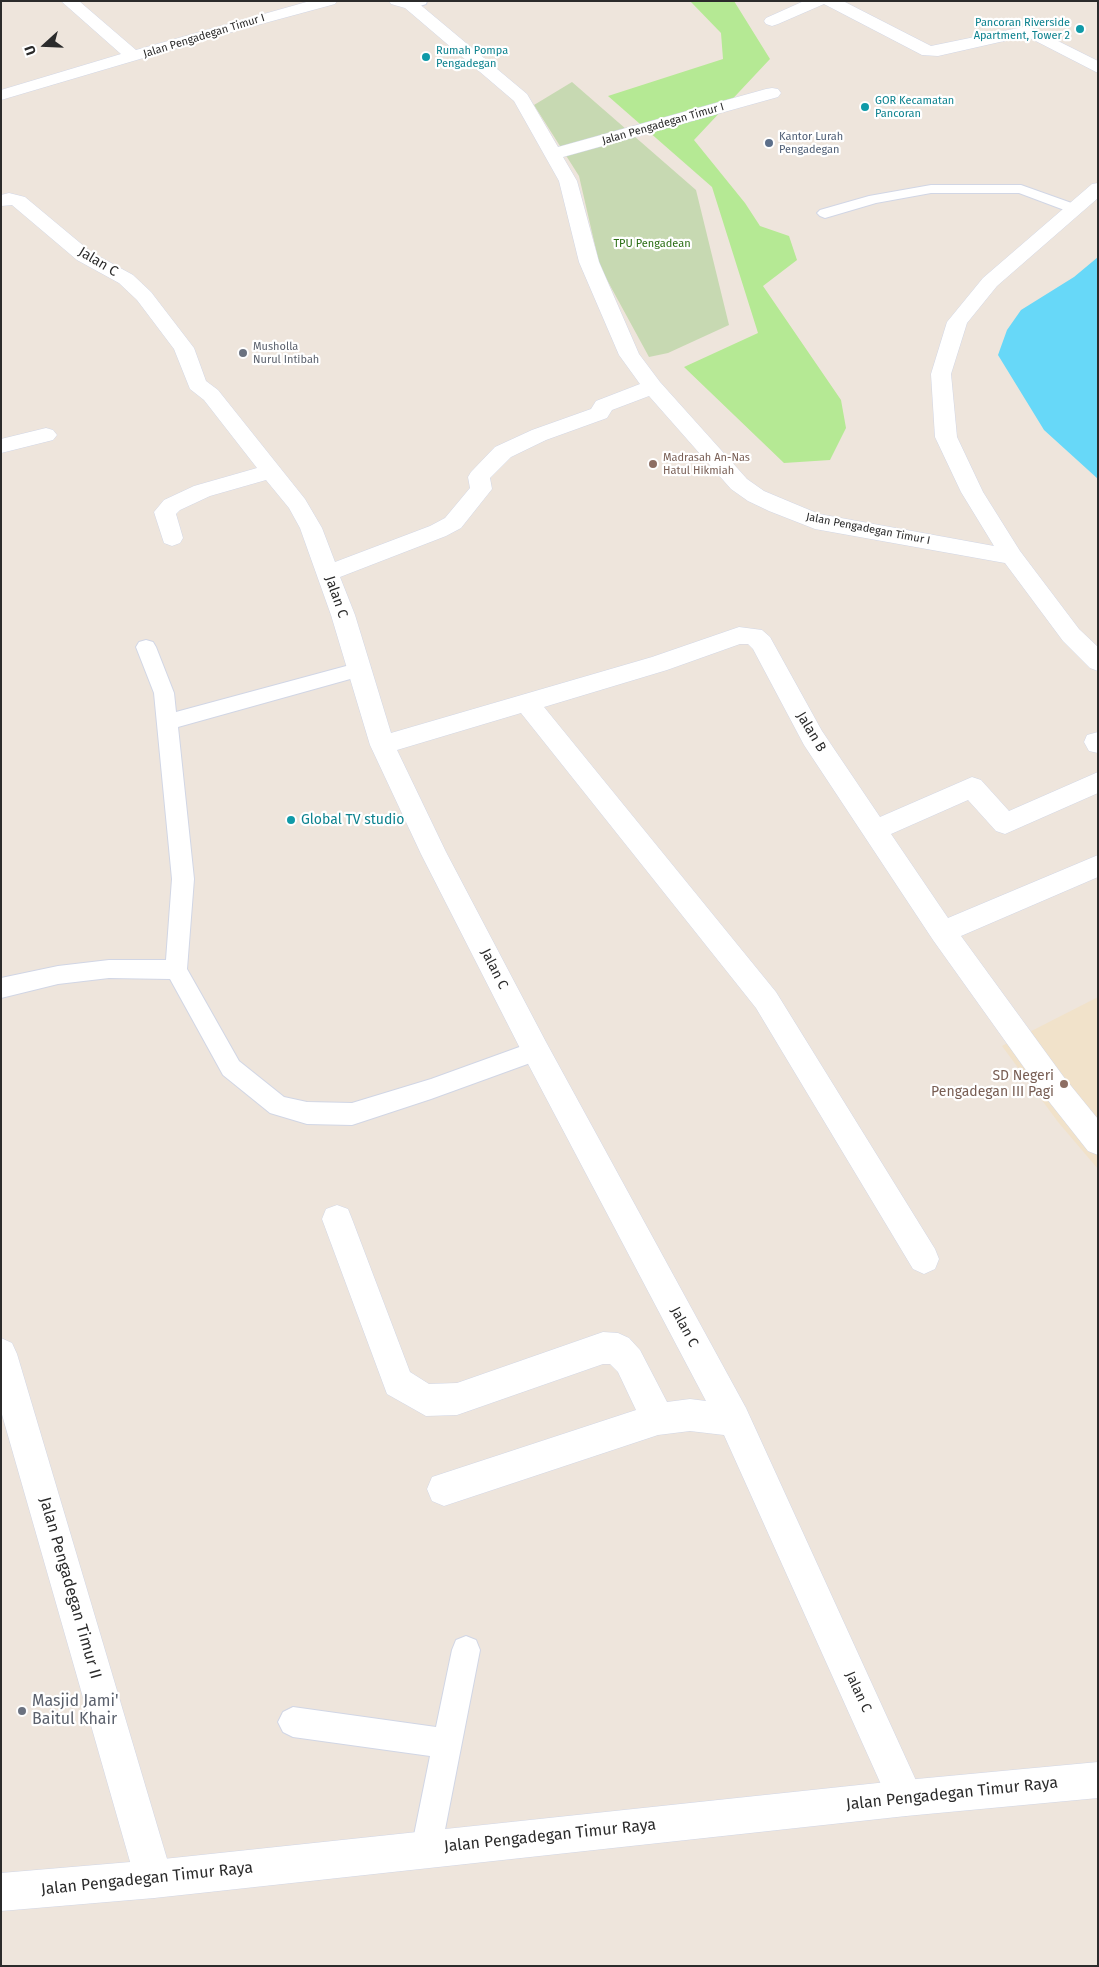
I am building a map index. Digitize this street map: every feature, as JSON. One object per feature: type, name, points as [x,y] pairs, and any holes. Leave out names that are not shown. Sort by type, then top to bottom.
[{"type":"street","name":"Jalan Pengadegan Timur I","points":[[69,1],[134,57],[222,30],[329,1]]},
{"type":"street","points":[[772,21],[818,1]]},
{"type":"street","points":[[830,1],[928,51],[938,51],[1028,31],[1098,68]]},
{"type":"street","name":"Jalan Pengadegan Timur I","points":[[410,2],[521,98],[568,181],[589,262],[601,294],[629,355],[652,387],[739,484],[756,496],[777,506],[815,520],[1012,556]]},
{"type":"street","points":[[1,95],[134,57]]},
{"type":"street","name":"Jalan Pengadegan Timur I","points":[[553,154],[772,94]]},
{"type":"street","points":[[1098,188],[984,288],[957,322],[941,374],[946,437],[972,492],[1012,556],[1071,635],[1098,662]]},
{"type":"street","name":"Jalan C","points":[[10,201],[84,256],[126,279],[144,296],[184,348],[197,384],[211,395],[297,504],[311,528],[361,669],[382,745],[434,854],[536,1051],[734,1420],[906,1798]]},
{"type":"street","points":[[328,573],[438,531],[453,523],[481,489],[479,477],[503,452],[539,435],[600,413],[603,406],[652,387]]},
{"type":"street","points":[[1,446],[46,436]]},
{"type":"street","points":[[172,538],[165,512],[172,505],[202,491],[271,471]]},
{"type":"street","name":"Jalan B","points":[[382,745],[659,664],[739,635],[754,636],[762,643],[813,738],[943,932],[1053,1085],[1098,1142]]},
{"type":"street","points":[[526,702],[766,1000],[924,1259]]},
{"type":"street","points":[[875,830],[972,787],[1005,824],[1098,782]]},
{"type":"street","points":[[943,932],[1098,865]]},
{"type":"street","points":[[337,1219],[398,1383],[426,1400],[457,1399],[603,1348],[618,1349],[628,1361],[658,1419]]},
{"type":"street","name":"Jalan Pengadegan Timur II","points":[[1,1354],[154,1879]]},
{"type":"street","points":[[444,1490],[658,1419],[690,1415],[734,1420]]},
{"type":"street","name":"Jalan Pengadegan Timur Raya","points":[[1,1892],[154,1879],[906,1798],[1098,1780]]},
{"type":"lane","points":[[824,213],[874,199],[931,189],[1021,189],[1075,209]]},
{"type":"lane","points":[[146,647],[164,693],[183,879],[176,970],[230,1068],[278,1106],[307,1113],[352,1114],[431,1089],[536,1051]]},
{"type":"lane","points":[[167,722],[361,669]]},
{"type":"lane","points":[[1,988],[58,975],[108,970],[176,970]]},
{"type":"lane","points":[[426,1850],[466,1650]]},
{"type":"lane","points":[[293,1722],[447,1743]]},
{"type":"shaded area","name":"SD Negeri Pengadegan III Pagi","points":[[1098,997],[1098,1169],[1058,1122],[1002,1046]]},
{"type":"green space","points":[[690,1],[734,1],[770,59],[694,140],[745,203],[760,226],[789,236],[797,260],[763,286],[841,400],[846,428],[830,460],[784,463],[684,367],[758,333],[712,187],[608,96],[723,59],[721,33]]},
{"type":"green space","name":"TPU Pengadean","points":[[572,82],[696,190],[729,325],[668,353],[649,357],[600,267],[579,176],[534,105]]},
{"type":"water","points":[[1098,257],[1098,479],[1044,430],[998,355],[1007,330],[1021,310],[1074,277]]},
{"type":"place","name":"Pancoran Riverside Apartment, Tower 2","points":[[1080,29]]},
{"type":"place","name":"Rumah Pompa Pengadegan","points":[[426,57]]},
{"type":"place","name":"GOR Kecamatan Pancoran","points":[[865,107]]},
{"type":"place","name":"Kantor Lurah Pengadegan","points":[[769,143]]},
{"type":"place","name":"Musholla Nurul Intibah","points":[[243,353]]},
{"type":"place","name":"Madrasah An-Nas Hatul Hikmiah","points":[[653,464]]},
{"type":"place","name":"Global TV studio","points":[[291,820]]},
{"type":"place","name":"SD Negeri Pengadegan III Pagi","points":[[1064,1084]]},
{"type":"place","name":"Masjid Jami' Baitul Khair","points":[[22,1711]]}]
